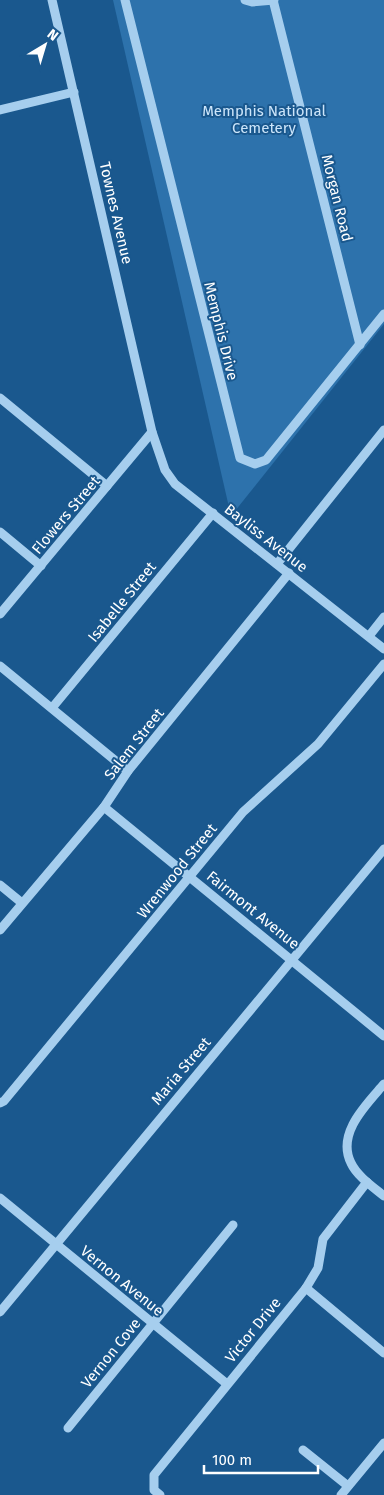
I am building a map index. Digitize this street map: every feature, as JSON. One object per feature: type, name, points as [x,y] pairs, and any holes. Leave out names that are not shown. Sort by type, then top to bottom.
[{"type":"street","name":"Townes Avenue","points":[[52,0],[152,432]]},
{"type":"street","name":"Memphis Drive","points":[[125,0],[240,458],[255,464],[266,460],[384,314]]},
{"type":"street","points":[[246,0],[273,0]]},
{"type":"street","name":"Morgan Road","points":[[273,0],[360,345]]},
{"type":"street","points":[[0,110],[74,92]]},
{"type":"street","points":[[0,398],[107,486]]},
{"type":"street","points":[[277,564],[384,430]]},
{"type":"street","name":"Flowers Street","points":[[0,614],[152,432]]},
{"type":"street","name":"Bayliss Avenue","points":[[152,432],[165,470],[175,484],[384,649]]},
{"type":"street","name":"Isabelle Street","points":[[52,708],[212,513]]},
{"type":"street","points":[[0,532],[41,566]]},
{"type":"street","name":"Salem Street","points":[[0,930],[104,807],[128,771],[288,573]]},
{"type":"street","points":[[369,636],[384,617]]},
{"type":"street","name":"Wrenwood Street","points":[[0,1104],[4,1102],[191,878],[243,812],[318,744],[384,664]]},
{"type":"street","points":[[0,666],[128,771]]},
{"type":"street","name":"Fairmont Avenue","points":[[104,807],[384,1036]]},
{"type":"street","name":"Maria Street","points":[[0,1312],[384,848]]},
{"type":"street","points":[[0,885],[22,903]]},
{"type":"street","points":[[384,1084],[355,1119],[348,1140],[350,1162],[367,1182],[384,1196]]},
{"type":"street","name":"Victor Drive","points":[[157,1493],[154,1475],[226,1384],[306,1288],[318,1268],[323,1239],[367,1182]]},
{"type":"street","name":"Vernon Avenue","points":[[0,1198],[226,1384]]},
{"type":"street","name":"Vernon Cove","points":[[68,1428],[233,1225]]},
{"type":"street","points":[[306,1288],[384,1353]]},
{"type":"street","points":[[341,1495],[384,1443]]},
{"type":"street","points":[[303,1450],[348,1486]]},
{"type":"green space","name":"Memphis National Cemetery","points":[[113,0],[384,0],[384,324],[231,516]]}]
